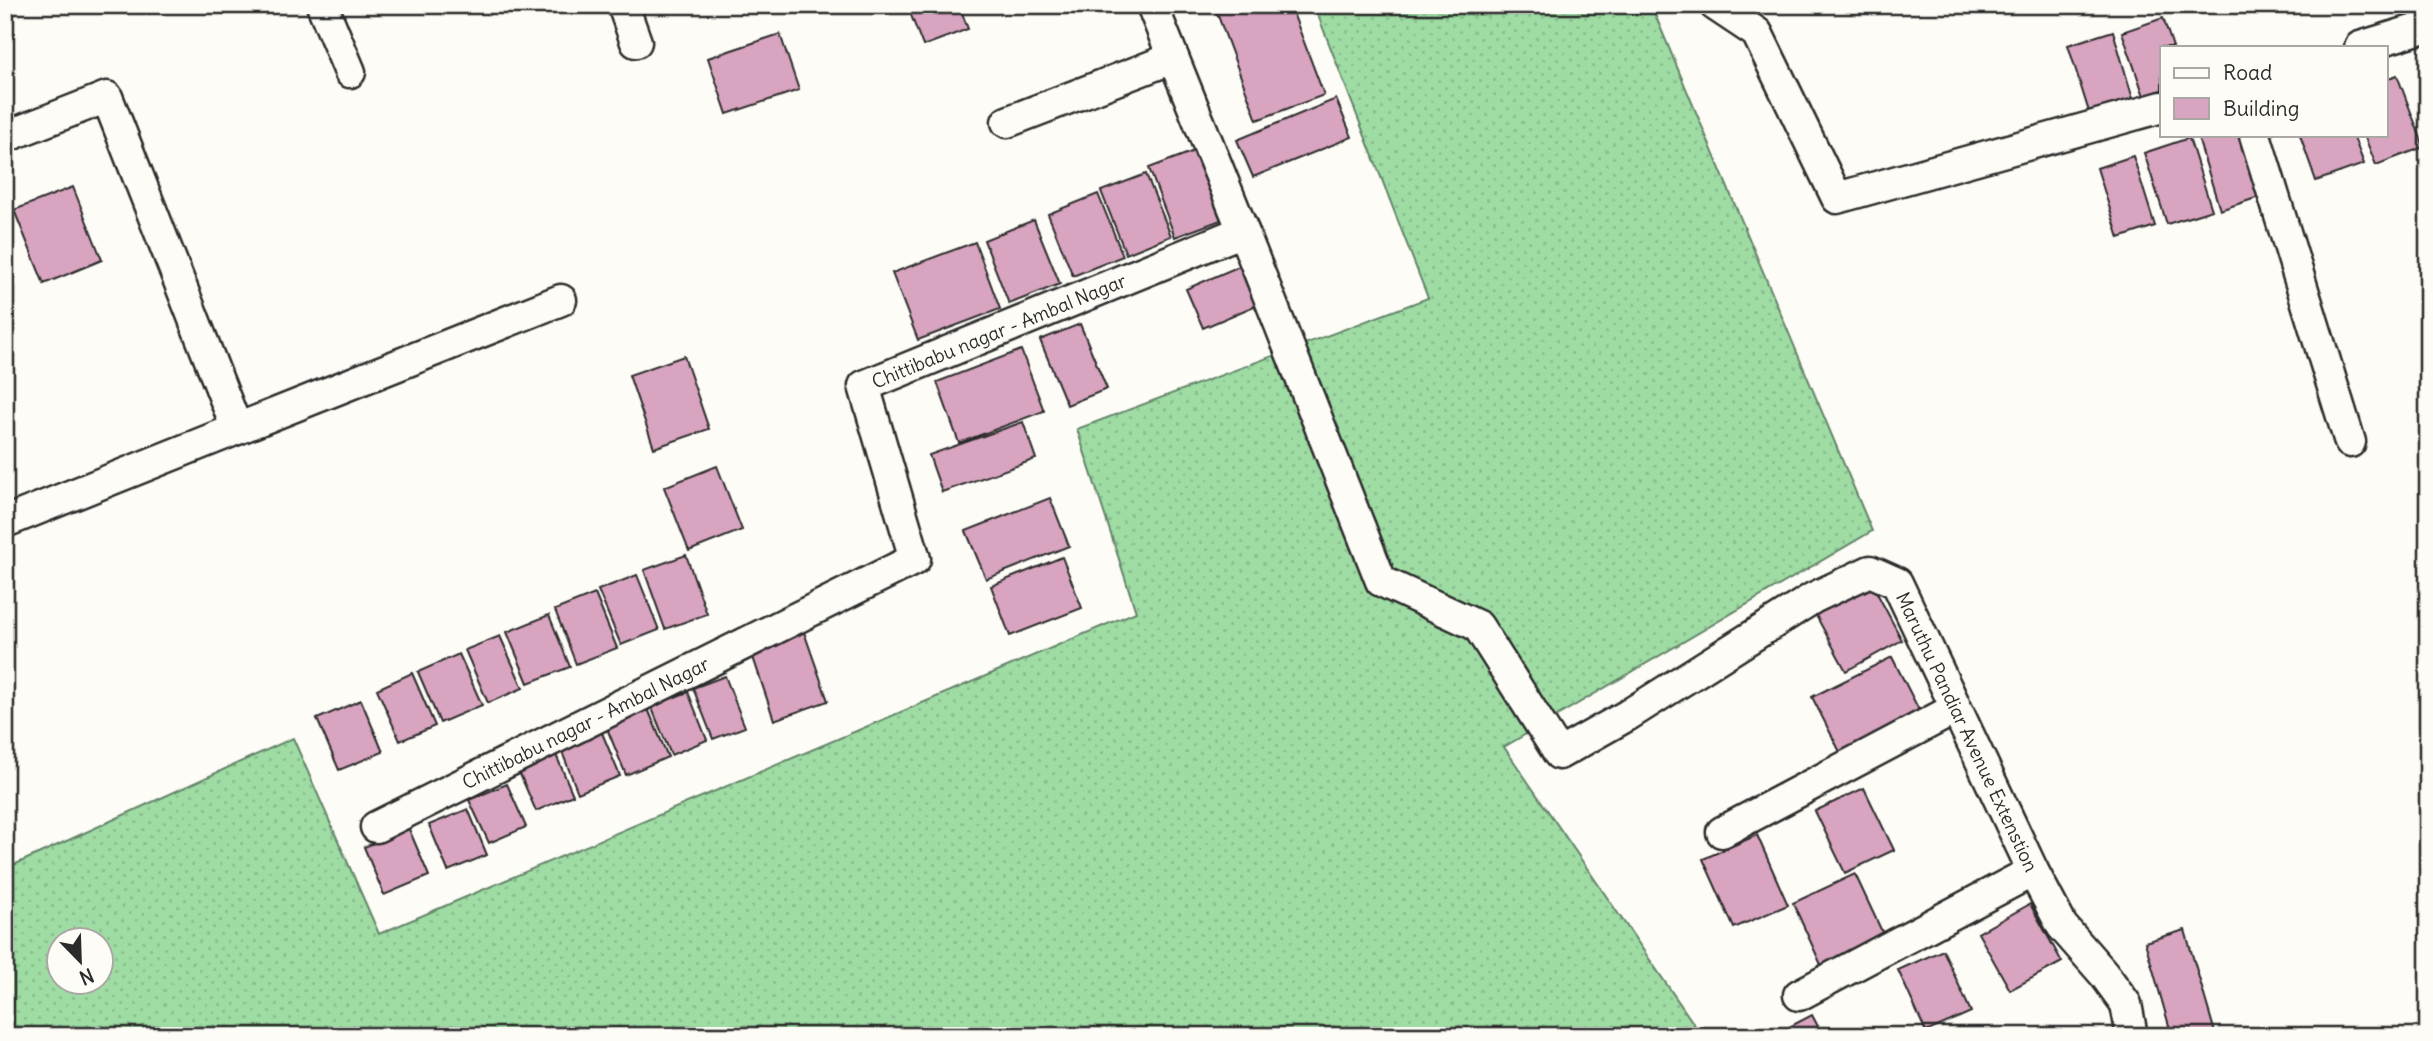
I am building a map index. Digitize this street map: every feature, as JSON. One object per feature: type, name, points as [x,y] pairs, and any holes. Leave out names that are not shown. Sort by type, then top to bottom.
[{"type":"street","points":[[322,5],[350,72]]},
{"type":"street","points":[[623,5],[636,42]]},
{"type":"street","points":[[1152,5],[1243,231]]},
{"type":"street","points":[[1715,5],[1757,33],[1837,198],[2160,108]]},
{"type":"street","points":[[2363,46],[2428,26]]},
{"type":"street","points":[[1007,122],[1173,58]]},
{"type":"street","points":[[5,137],[107,97],[237,429]]},
{"type":"street","points":[[2255,136],[2350,442]]},
{"type":"street","name":"Maruthu Pandiar Avenue Extenstion","points":[[1243,231],[1381,581],[1478,626],[1559,754],[1628,715],[1813,598],[1870,571],[1897,583],[2033,871],[2062,926],[2126,1004],[2132,1036]]},
{"type":"street","name":"Chittibabu nagar - Ambal Nagar","points":[[376,827],[915,559],[864,386],[1243,231]]},
{"type":"street","points":[[5,522],[561,300]]},
{"type":"street","points":[[1722,832],[1955,709]]},
{"type":"street","points":[[1799,995],[2033,871]]},
{"type":"green space","points":[[1314,5],[1651,5],[1872,531],[1504,747],[1702,1036],[5,1036],[5,869],[293,738],[379,934],[1136,612],[1077,429],[1428,298]]},
{"type":"building","points":[[907,5],[959,5],[968,29],[923,46]]},
{"type":"building","points":[[1214,5],[1290,5],[1324,95],[1257,120]]},
{"type":"building","points":[[2163,18],[2173,46],[2160,46],[2160,91],[2144,96],[2122,32]]},
{"type":"building","points":[[2113,31],[2133,99],[2089,112],[2068,45]]},
{"type":"building","points":[[780,34],[799,90],[727,114],[708,58]]},
{"type":"building","points":[[2397,75],[2424,147],[2376,165],[2364,136],[2388,136],[2388,78]]},
{"type":"building","points":[[1336,99],[1352,137],[1253,177],[1237,140]]},
{"type":"building","points":[[2197,136],[2246,136],[2265,195],[2220,210]]},
{"type":"building","points":[[2300,136],[2353,136],[2364,164],[2316,181]]},
{"type":"building","points":[[2189,138],[2212,210],[2167,224],[2144,153]]},
{"type":"building","points":[[1194,151],[1221,220],[1175,237],[1149,168]]},
{"type":"building","points":[[2133,156],[2155,226],[2119,238],[2097,168]]},
{"type":"building","points":[[1146,174],[1171,236],[1126,254],[1101,191]]},
{"type":"building","points":[[73,187],[102,260],[44,284],[14,210]]},
{"type":"building","points":[[1098,194],[1123,256],[1073,276],[1048,214]]},
{"type":"building","points":[[1034,220],[1060,284],[1009,304],[984,240]]},
{"type":"building","points":[[975,242],[1000,309],[918,340],[892,273]]},
{"type":"building","points":[[1242,265],[1259,304],[1203,328],[1186,289]]},
{"type":"building","points":[[1080,324],[1107,389],[1067,405],[1040,340]]},
{"type":"building","points":[[1021,350],[1044,411],[959,443],[937,382]]},
{"type":"building","points":[[684,356],[709,429],[654,448],[629,375]]},
{"type":"building","points":[[1023,422],[1036,459],[942,492],[929,455]]},
{"type":"building","points":[[717,466],[742,530],[689,551],[664,487]]},
{"type":"building","points":[[1050,498],[1069,546],[986,579],[966,531]]},
{"type":"building","points":[[686,555],[707,614],[665,629],[644,570]]},
{"type":"building","points":[[1062,557],[1082,608],[1010,636],[991,586]]},
{"type":"building","points":[[637,575],[659,630],[621,645],[598,590]]},
{"type":"building","points":[[1870,580],[1902,640],[1846,671],[1813,610]]},
{"type":"building","points":[[595,594],[617,648],[576,664],[555,610]]},
{"type":"building","points":[[549,615],[570,667],[528,683],[507,632]]},
{"type":"building","points":[[804,632],[828,701],[774,720],[751,651]]},
{"type":"building","points":[[500,636],[523,688],[488,703],[465,650]]},
{"type":"building","points":[[459,654],[482,705],[440,723],[418,672]]},
{"type":"building","points":[[1892,657],[1921,714],[1841,754],[1812,697]]},
{"type":"building","points":[[412,673],[435,726],[400,741],[377,689]]},
{"type":"building","points":[[725,676],[745,727],[713,739],[693,688]]},
{"type":"building","points":[[688,692],[707,740],[671,755],[651,706]]},
{"type":"building","points":[[361,700],[383,752],[339,770],[317,719]]},
{"type":"building","points":[[648,709],[668,757],[626,775],[606,726]]},
{"type":"building","points":[[600,728],[620,776],[578,793],[559,744]]},
{"type":"building","points":[[554,750],[573,795],[536,811],[516,765]]},
{"type":"building","points":[[507,784],[526,827],[489,843],[469,800]]},
{"type":"building","points":[[1864,788],[1894,850],[1845,873],[1815,811]]},
{"type":"building","points":[[468,809],[487,855],[448,871],[429,825]]},
{"type":"building","points":[[409,829],[429,876],[384,895],[364,847]]},
{"type":"building","points":[[1757,835],[1788,905],[1734,928],[1703,859]]},
{"type":"building","points":[[1855,874],[1885,938],[1822,967],[1793,903]]},
{"type":"building","points":[[2030,904],[2062,962],[2010,990],[1978,933]]},
{"type":"building","points":[[2185,930],[2216,1036],[2172,1036],[2145,942]]},
{"type":"building","points":[[1943,950],[1971,1012],[1926,1032],[1898,970]]},
{"type":"building","points":[[1812,1015],[1823,1036],[1772,1036]]}]
